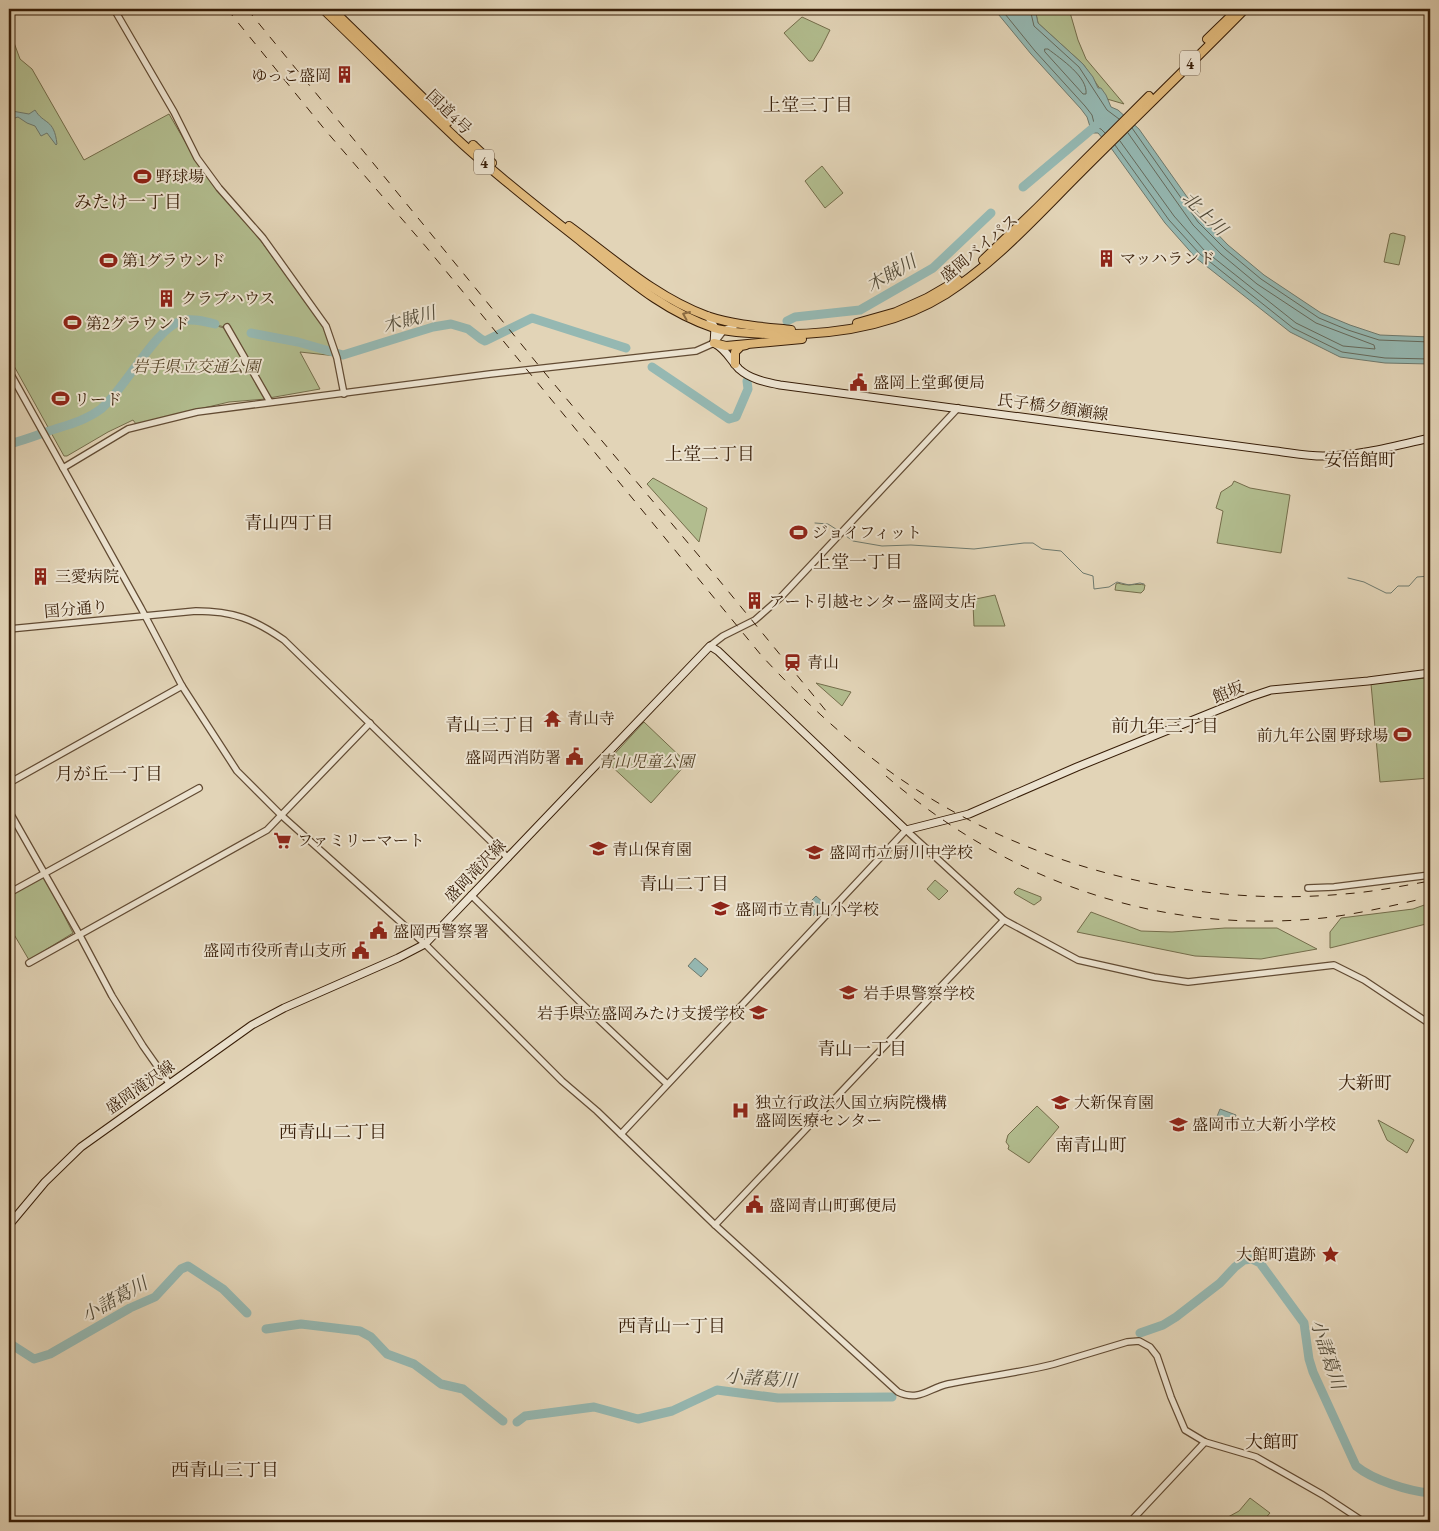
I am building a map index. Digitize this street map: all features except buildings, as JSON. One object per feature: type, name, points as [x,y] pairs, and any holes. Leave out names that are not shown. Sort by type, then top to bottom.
[{"type":"highway","name":"国道4号","points":[[323,9],[465,146],[523,196],[641,291],[657,301]]},
{"type":"highway","name":"国道4号","points":[[332,9],[461,136],[539,204],[654,289]]},
{"type":"highway","name":"盛岡バイパス","points":[[657,301],[715,328],[794,334],[834,333],[881,322],[925,305],[958,286],[996,255],[1238,9]]},
{"type":"highway","name":"盛岡バイパス","points":[[1134,115],[1245,9]]},
{"type":"highway","name":"盛岡バイパス","points":[[654,289],[708,316],[739,324],[791,330],[841,327],[884,316],[927,298],[955,282],[975,267],[1102,148]]},
{"type":"highway","points":[[714,343],[726,346],[841,336],[886,325],[925,305]]},
{"type":"highway","points":[[734,364],[734,356],[738,349],[755,343]]},
{"type":"main road","points":[[708,316],[715,328],[714,343]]},
{"type":"main road","name":"氏子橋夕顔瀬線","points":[[714,343],[723,348],[734,364],[741,370],[756,379],[780,386],[958,408],[1276,452],[1322,456],[1351,454],[1384,449],[1430,438]]},
{"type":"main road","points":[[710,646],[718,651],[906,830]]},
{"type":"main road","name":"盛岡滝沢線","points":[[9,1225],[45,1182],[81,1147],[252,1025],[282,1009],[398,958],[424,944],[710,646]]},
{"type":"main road","name":"館坂","points":[[906,830],[970,814],[1077,767],[1271,690],[1430,673]]},
{"type":"street","points":[[114,9],[174,112],[197,158],[219,188],[263,238],[326,326],[337,358],[344,394]]},
{"type":"street","points":[[64,468],[128,429],[197,412],[490,374],[696,351],[714,343],[724,330],[739,324]]},
{"type":"street","points":[[227,326],[270,402]]},
{"type":"street","points":[[9,372],[64,468],[182,686],[237,771],[281,815],[424,944],[562,1081],[715,1225],[900,1394],[908,1396],[920,1395],[946,1384],[982,1379],[1053,1364],[1127,1342],[1139,1341],[1150,1346],[1157,1356],[1183,1428],[1205,1442],[1256,1457],[1323,1495],[1364,1522]]},
{"type":"street","points":[[710,646],[723,636],[755,620],[776,602],[958,408]]},
{"type":"street","name":"国分通り","points":[[9,629],[196,611],[211,611],[250,619],[284,640],[508,858]]},
{"type":"street","points":[[9,783],[182,686]]},
{"type":"street","points":[[28,963],[267,830],[370,723]]},
{"type":"street","points":[[9,893],[199,788]]},
{"type":"street","points":[[9,811],[112,996],[169,1083]]},
{"type":"street","points":[[620,1134],[906,830],[1004,920],[1078,960],[1154,977],[1188,982],[1334,965],[1364,980],[1430,1024]]},
{"type":"street","points":[[1308,888],[1334,888],[1430,875]]},
{"type":"street","points":[[471,895],[667,1084]]},
{"type":"street","points":[[715,1225],[1004,920]]},
{"type":"street","points":[[1130,1522],[1205,1442]]},
{"type":"green space","points":[[1035,9],[1069,9],[1086,59],[1124,104],[1107,99],[1083,64],[1038,23]]},
{"type":"green space","points":[[802,17],[830,30],[813,61],[809,61],[784,33]]},
{"type":"green space","name":"岩手県立交通公園","points":[[9,29],[20,59],[32,69],[84,160],[169,114],[194,157],[213,184],[258,237],[324,327],[336,356],[300,352],[320,389],[269,398],[225,327],[207,323],[224,328],[266,399],[229,402],[136,424],[133,420],[64,456],[9,357]]},
{"type":"green space","points":[[822,166],[843,193],[825,208],[805,181]]},
{"type":"green space","points":[[1390,234],[1405,236],[1399,265],[1384,262]]},
{"type":"green space","points":[[653,478],[707,508],[699,542],[647,484]]},
{"type":"green space","points":[[1234,481],[1250,488],[1290,495],[1281,553],[1217,543],[1223,511],[1216,508],[1221,492],[1232,485]]},
{"type":"green space","points":[[1118,583],[1145,585],[1141,593],[1115,590]]},
{"type":"green space","points":[[995,595],[1005,626],[974,626],[973,604],[976,599]]},
{"type":"green space","points":[[1426,678],[1430,710],[1430,778],[1380,782],[1371,684]]},
{"type":"green space","points":[[816,683],[851,692],[842,706]]},
{"type":"green space","name":"青山児童公園","points":[[644,722],[687,763],[651,803],[607,762]]},
{"type":"green space","points":[[44,876],[73,933],[29,960],[9,926],[9,896]]},
{"type":"green space","points":[[935,880],[948,891],[939,900],[927,889]]},
{"type":"green space","points":[[1018,888],[1041,897],[1041,900],[1034,905],[1015,894],[1014,892]]},
{"type":"green space","points":[[1430,903],[1430,923],[1330,948],[1330,932],[1341,918],[1413,909]]},
{"type":"green space","points":[[1091,912],[1141,931],[1172,932],[1225,928],[1277,928],[1317,949],[1261,959],[1195,956],[1077,932]]},
{"type":"green space","points":[[1037,1106],[1059,1127],[1029,1163],[1008,1149],[1009,1146],[1006,1142],[1008,1135]]},
{"type":"green space","points":[[1378,1120],[1414,1140],[1407,1153],[1387,1140]]},
{"type":"green space","points":[[1250,1498],[1270,1513],[1262,1522],[1219,1522],[1239,1511]]},
{"type":"water","points":[[994,9],[1035,9],[1038,23],[1083,64],[1093,77],[1098,88],[1101,88],[1106,95],[1111,107],[1118,110],[1139,129],[1202,218],[1228,245],[1264,275],[1321,313],[1350,325],[1380,335],[1430,337],[1430,364],[1385,363],[1340,357],[1290,332],[1196,258],[1165,223],[1111,148],[1098,133],[1092,133],[1087,117],[1081,109],[1031,54]]},
{"type":"water","points":[[9,105],[12,111],[29,114],[35,110],[54,130],[57,144],[47,133],[41,136],[35,126],[18,117],[9,120]]},
{"type":"water","points":[[816,896],[824,903],[813,916],[804,908]]},
{"type":"water","points":[[695,958],[708,969],[701,977],[688,966]]},
{"type":"water","points":[[1220,1109],[1236,1115],[1232,1125],[1216,1119]]},
{"type":"waterway","name":"木賊川","points":[[1023,187],[1099,123]]},
{"type":"waterway","name":"木賊川","points":[[787,321],[795,317],[860,310],[933,268],[991,213]]},
{"type":"waterway","name":"木賊川","points":[[251,333],[298,342],[343,355],[433,327],[451,324],[468,329],[485,341],[532,318],[626,348]]},
{"type":"waterway","name":"木賊川","points":[[9,444],[76,422],[89,417],[101,409],[120,388],[161,335],[171,326],[181,321],[189,320],[215,324]]},
{"type":"waterway","name":"木賊川","points":[[652,367],[729,419],[736,417],[748,389],[747,381]]},
{"type":"waterway","points":[[815,523],[828,524],[839,531]]},
{"type":"waterway","points":[[843,534],[853,541],[882,546],[911,545],[974,549],[1033,543],[1042,549],[1061,551],[1083,573],[1093,576],[1094,589],[1109,587],[1117,582],[1129,585],[1144,584]]},
{"type":"waterway","points":[[1348,578],[1364,582],[1386,593],[1391,593],[1398,586],[1409,586],[1417,577],[1430,576]]},
{"type":"waterway","name":"小諸葛川","points":[[1140,1333],[1163,1325],[1176,1317],[1220,1283],[1244,1260],[1252,1259],[1260,1263],[1304,1323],[1309,1359],[1313,1372],[1356,1466],[1372,1476],[1391,1484],[1430,1493]]},
{"type":"waterway","name":"小諸葛川","points":[[9,1343],[34,1359],[50,1354],[130,1308],[155,1297],[181,1269],[188,1266],[223,1289],[247,1313]]},
{"type":"waterway","name":"小諸葛川","points":[[266,1329],[301,1324],[360,1331],[371,1337],[387,1354],[414,1364],[441,1384],[463,1389],[503,1421]]},
{"type":"waterway","name":"小諸葛川","points":[[517,1422],[525,1416],[594,1407],[638,1419],[672,1411],[717,1390],[778,1398],[892,1397]]},
{"type":"railway","points":[[227,9],[326,131],[427,248],[761,655],[818,713],[881,765],[932,799],[986,828],[1042,852],[1101,872],[1161,885],[1222,894],[1283,897],[1355,893],[1430,881]]},
{"type":"railway","points":[[247,9],[549,378],[710,569],[827,712]]},
{"type":"railway","points":[[886,776],[933,813],[983,845],[1035,872],[1090,893],[1146,908],[1203,918],[1262,921],[1323,918],[1377,909],[1430,897]]},
{"type":"place","name":"ゆっこ盛岡","points":[[345,75]]},
{"type":"place","name":"野球場","points":[[142,176]]},
{"type":"place","name":"マッハランド","points":[[1106,258]]},
{"type":"place","name":"第1グラウンド","points":[[108,260]]},
{"type":"place","name":"クラブハウス","points":[[167,298]]},
{"type":"place","name":"第2グラウンド","points":[[72,323]]},
{"type":"place","name":"盛岡上堂郵便局","points":[[859,382]]},
{"type":"place","name":"リード","points":[[60,399]]},
{"type":"place","name":"ジョイフィット","points":[[798,532]]},
{"type":"place","name":"三愛病院","points":[[41,576]]},
{"type":"place","name":"アート引越センター盛岡支店","points":[[755,601]]},
{"type":"place","name":"青山","points":[[793,662]]},
{"type":"place","name":"青山寺","points":[[553,718]]},
{"type":"place","name":"前九年公園 野球場","points":[[1402,735]]},
{"type":"place","name":"盛岡西消防署","points":[[575,757]]},
{"type":"place","name":"ファミリーマート","points":[[283,840]]},
{"type":"place","name":"青山保育園","points":[[598,849]]},
{"type":"place","name":"盛岡市立厨川中学校","points":[[815,852]]},
{"type":"place","name":"盛岡市立青山小学校","points":[[721,909]]},
{"type":"place","name":"盛岡西警察署","points":[[379,931]]},
{"type":"place","name":"盛岡市役所青山支所","points":[[361,950]]},
{"type":"place","name":"岩手県警察学校","points":[[849,993]]},
{"type":"place","name":"岩手県立盛岡みたけ支援学校","points":[[759,1013]]},
{"type":"place","name":"大新保育園","points":[[1060,1102]]},
{"type":"place","name":"独立行政法人国立病院機構 盛岡医療センター","points":[[741,1111]]},
{"type":"place","name":"盛岡市立大新小学校","points":[[1178,1124]]},
{"type":"place","name":"盛岡青山町郵便局","points":[[755,1205]]},
{"type":"place","name":"大館町遺跡","points":[[1330,1254]]},
{"type":"district","name":"上堂三丁目","points":[[808,104]]},
{"type":"district","name":"みたけ一丁目","points":[[128,201]]},
{"type":"district","name":"上堂二丁目","points":[[710,453]]},
{"type":"district","name":"安倍館町","points":[[1360,459]]},
{"type":"district","name":"青山四丁目","points":[[289,522]]},
{"type":"district","name":"上堂一丁目","points":[[858,561]]},
{"type":"district","name":"青山三丁目","points":[[490,724]]},
{"type":"district","name":"前九年三丁目","points":[[1165,725]]},
{"type":"district","name":"月が丘一丁目","points":[[109,773]]},
{"type":"district","name":"青山二丁目","points":[[684,883]]},
{"type":"district","name":"青山一丁目","points":[[862,1048]]},
{"type":"district","name":"大新町","points":[[1365,1082]]},
{"type":"district","name":"西青山二丁目","points":[[333,1131]]},
{"type":"district","name":"南青山町","points":[[1091,1144]]},
{"type":"district","name":"西青山一丁目","points":[[672,1325]]},
{"type":"district","name":"大館町","points":[[1272,1441]]},
{"type":"district","name":"西青山三丁目","points":[[225,1469]]},
{"type":"water label","name":"北上川","points":[[1205,213]]}]
